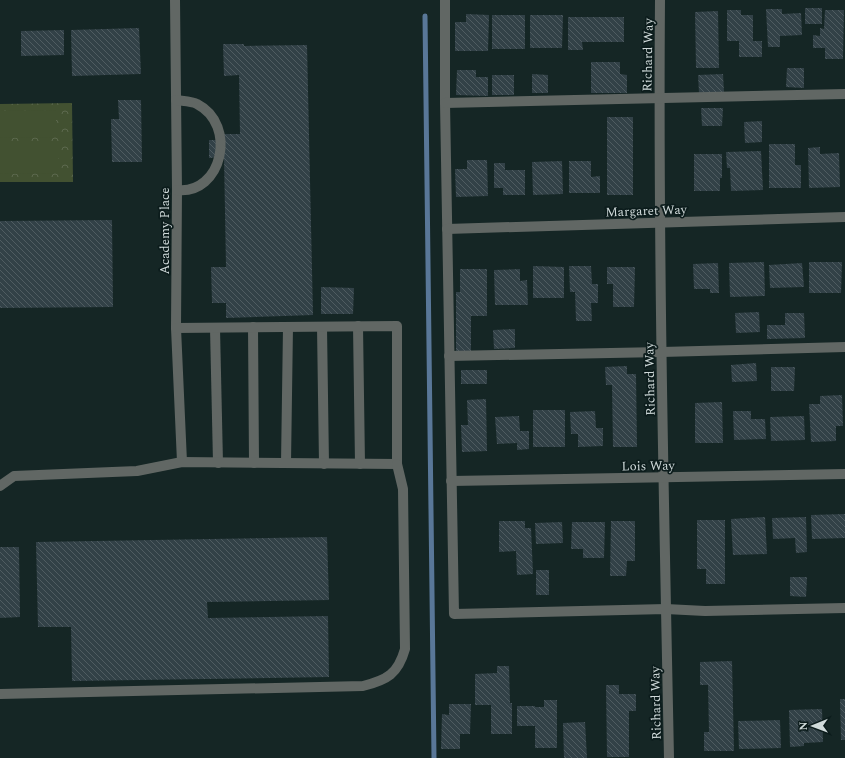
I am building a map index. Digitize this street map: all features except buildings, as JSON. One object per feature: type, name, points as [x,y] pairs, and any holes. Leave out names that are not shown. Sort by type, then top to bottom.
[{"type":"street","name":"Academy Place","points":[[175,0],[177,190],[176,328],[182,462]]},
{"type":"street","points":[[445,0],[445,104],[454,614],[666,609],[705,611],[845,608]]},
{"type":"street","name":"Richard Way","points":[[660,0],[659,99],[663,478],[670,758]]},
{"type":"street","points":[[445,104],[845,94]]},
{"type":"street","points":[[176,100],[197,103],[209,113],[218,127],[221,143],[220,159],[212,173],[200,184],[186,191],[177,190]]},
{"type":"street","name":"Margaret Way","points":[[447,229],[845,217]]},
{"type":"street","points":[[358,326],[360,464]]},
{"type":"street","points":[[0,694],[363,686],[382,681],[393,672],[402,661],[405,649],[403,490],[397,464],[397,326],[176,328]]},
{"type":"street","points":[[253,327],[254,463]]},
{"type":"street","points":[[286,463],[288,327]]},
{"type":"street","points":[[322,327],[324,464]]},
{"type":"street","points":[[215,328],[218,463]]},
{"type":"street","points":[[449,356],[845,347]]},
{"type":"street","points":[[0,476],[137,471],[182,462],[397,464]]},
{"type":"street","name":"Lois Way","points":[[452,481],[845,474]]},
{"type":"street","points":[[0,486],[14,476]]},
{"type":"green space","points":[[72,103],[73,182],[0,182],[0,104]]},
{"type":"green space","points":[[56,110],[56,137],[0,138],[0,111]]},
{"type":"green space","points":[[0,146],[58,146],[58,173],[0,174]]},
{"type":"waterway","points":[[425,16],[434,758]]}]
